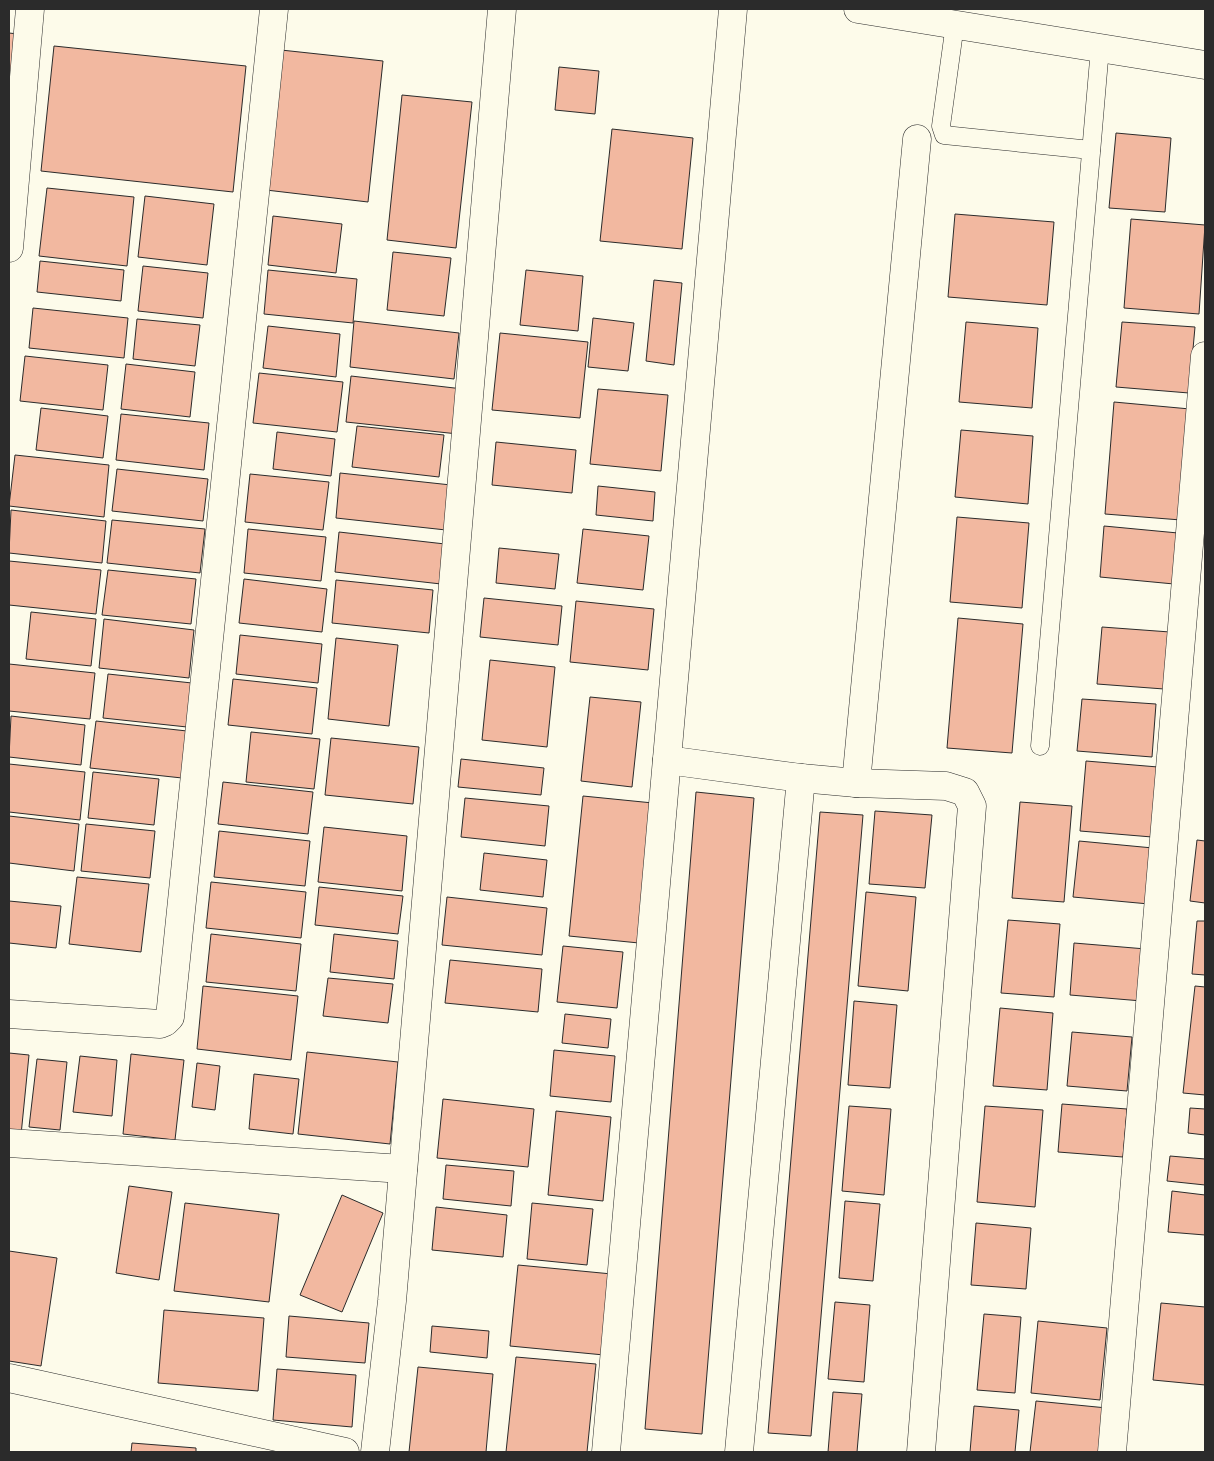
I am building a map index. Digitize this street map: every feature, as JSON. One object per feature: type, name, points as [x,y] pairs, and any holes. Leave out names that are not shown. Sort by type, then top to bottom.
[{"type":"street","points":[[9,248],[30,9]]},
{"type":"street","points":[[9,1014],[160,1024],[170,1017],[274,9]]},
{"type":"street","points":[[375,1452],[392,1301],[502,9]]},
{"type":"street","points":[[606,1452],[733,9]]},
{"type":"street","points":[[858,9],[1205,66]]},
{"type":"street","points":[[856,783],[916,138]]},
{"type":"street","points":[[1112,1452],[1205,356]]},
{"type":"street","points":[[668,760],[800,778],[856,783],[946,786],[965,792],[972,806],[921,1452]]},
{"type":"street","points":[[739,1452],[800,778]]},
{"type":"street","points":[[9,1143],[403,1169]]},
{"type":"street","points":[[9,1378],[345,1452]]},
{"type":"lane","points":[[955,24],[941,126],[944,135],[1091,150]]},
{"type":"lane","points":[[1040,746],[1100,48]]},
{"type":"building","points":[[9,33],[18,34],[9,122]]},
{"type":"building","points":[[54,46],[246,66],[233,192],[41,171]]},
{"type":"building","points":[[281,50],[383,61],[368,202],[266,190]]},
{"type":"building","points":[[559,67],[599,71],[595,114],[555,110]]},
{"type":"building","points":[[402,95],[472,102],[456,248],[387,240]]},
{"type":"building","points":[[612,129],[693,138],[682,249],[600,241]]},
{"type":"building","points":[[1116,133],[1171,138],[1165,212],[1109,208]]},
{"type":"building","points":[[47,188],[134,197],[127,266],[39,256]]},
{"type":"building","points":[[145,196],[214,204],[207,265],[138,257]]},
{"type":"building","points":[[955,214],[1054,222],[1047,305],[948,297]]},
{"type":"building","points":[[273,216],[342,224],[336,273],[268,265]]},
{"type":"building","points":[[1131,219],[1205,225],[1199,314],[1124,308]]},
{"type":"building","points":[[393,252],[451,258],[444,316],[387,310]]},
{"type":"building","points":[[40,261],[124,270],[121,301],[37,292]]},
{"type":"building","points":[[143,266],[208,273],[203,318],[138,311]]},
{"type":"building","points":[[268,270],[357,279],[353,323],[264,314]]},
{"type":"building","points":[[526,270],[583,276],[578,331],[520,325]]},
{"type":"building","points":[[654,280],[682,283],[674,365],[646,361]]},
{"type":"building","points":[[33,308],[128,318],[124,358],[29,348]]},
{"type":"building","points":[[593,318],[634,323],[628,371],[588,367]]},
{"type":"building","points":[[137,319],[200,325],[195,366],[133,359]]},
{"type":"building","points":[[354,321],[459,333],[454,379],[350,367]]},
{"type":"building","points":[[966,322],[1038,328],[1032,408],[959,402]]},
{"type":"building","points":[[1122,322],[1195,327],[1189,393],[1116,387]]},
{"type":"building","points":[[268,326],[340,334],[336,377],[263,368]]},
{"type":"building","points":[[500,333],[588,342],[580,418],[492,410]]},
{"type":"building","points":[[25,356],[108,365],[103,410],[20,401]]},
{"type":"building","points":[[126,364],[195,372],[190,417],[121,409]]},
{"type":"building","points":[[259,373],[343,382],[337,432],[253,423]]},
{"type":"building","points":[[351,376],[463,389],[458,434],[346,422]]},
{"type":"building","points":[[598,389],[668,395],[661,471],[590,464]]},
{"type":"building","points":[[1114,402],[1190,409],[1181,520],[1105,514]]},
{"type":"building","points":[[41,408],[108,416],[103,458],[36,450]]},
{"type":"building","points":[[121,414],[209,423],[204,470],[116,460]]},
{"type":"building","points":[[357,426],[444,435],[439,477],[352,467]]},
{"type":"building","points":[[961,430],[1033,436],[1028,504],[955,497]]},
{"type":"building","points":[[277,432],[335,439],[331,476],[273,469]]},
{"type":"building","points":[[496,442],[576,450],[572,493],[492,485]]},
{"type":"building","points":[[15,455],[109,465],[104,517],[9,506]]},
{"type":"building","points":[[117,469],[208,479],[203,521],[112,511]]},
{"type":"building","points":[[340,473],[451,485],[446,530],[336,518]]},
{"type":"building","points":[[250,474],[329,482],[323,530],[245,522]]},
{"type":"building","points":[[598,486],[655,492],[653,521],[596,515]]},
{"type":"building","points":[[11,510],[106,521],[102,563],[9,553]]},
{"type":"building","points":[[957,517],[1029,523],[1022,608],[950,602]]},
{"type":"building","points":[[112,520],[205,529],[200,573],[107,563]]},
{"type":"building","points":[[1104,526],[1178,533],[1174,584],[1100,577]]},
{"type":"building","points":[[248,529],[326,537],[321,581],[244,573]]},
{"type":"building","points":[[583,529],[649,536],[643,590],[577,583]]},
{"type":"building","points":[[339,532],[445,544],[441,584],[335,572]]},
{"type":"building","points":[[499,548],[559,554],[555,589],[496,583]]},
{"type":"building","points":[[9,561],[101,570],[96,614],[9,605]]},
{"type":"building","points":[[108,570],[196,579],[191,624],[102,615]]},
{"type":"building","points":[[244,579],[327,589],[322,632],[239,623]]},
{"type":"building","points":[[336,580],[433,590],[429,633],[332,623]]},
{"type":"building","points":[[484,598],[562,606],[558,645],[480,637]]},
{"type":"building","points":[[576,601],[654,609],[648,670],[570,662]]},
{"type":"building","points":[[31,612],[96,619],[91,666],[26,659]]},
{"type":"building","points":[[958,618],[1023,624],[1012,753],[947,748]]},
{"type":"building","points":[[104,619],[194,630],[189,678],[99,668]]},
{"type":"building","points":[[1102,627],[1170,632],[1164,689],[1097,684]]},
{"type":"building","points":[[240,635],[322,644],[318,683],[236,674]]},
{"type":"building","points":[[336,638],[398,645],[389,726],[328,719]]},
{"type":"building","points":[[490,660],[555,667],[547,747],[482,740]]},
{"type":"building","points":[[9,664],[95,673],[90,719],[9,711]]},
{"type":"building","points":[[108,674],[192,683],[187,727],[103,718]]},
{"type":"building","points":[[233,679],[317,688],[312,734],[228,725]]},
{"type":"building","points":[[590,697],[641,702],[632,787],[581,781]]},
{"type":"building","points":[[1082,699],[1156,704],[1152,757],[1077,751]]},
{"type":"building","points":[[11,716],[85,725],[81,765],[9,757]]},
{"type":"building","points":[[96,721],[187,731],[182,778],[90,768]]},
{"type":"building","points":[[251,732],[320,739],[314,789],[246,782]]},
{"type":"building","points":[[331,738],[419,747],[413,804],[325,795]]},
{"type":"building","points":[[461,759],[544,768],[541,795],[458,787]]},
{"type":"building","points":[[1086,761],[1158,767],[1152,837],[1080,831]]},
{"type":"building","points":[[9,764],[85,772],[80,820],[9,812]]},
{"type":"building","points":[[93,772],[159,779],[154,825],[88,818]]},
{"type":"building","points":[[223,782],[313,792],[308,834],[218,824]]},
{"type":"building","points":[[696,792],[754,798],[702,1434],[645,1429]]},
{"type":"building","points":[[583,796],[653,803],[639,943],[569,936]]},
{"type":"building","points":[[465,798],[549,806],[545,846],[461,837]]},
{"type":"building","points":[[1020,802],[1072,806],[1064,902],[1012,898]]},
{"type":"building","points":[[875,811],[932,815],[925,888],[869,884]]},
{"type":"building","points":[[820,812],[863,815],[811,1436],[768,1433]]},
{"type":"building","points":[[9,816],[79,824],[74,871],[9,863]]},
{"type":"building","points":[[86,824],[155,831],[150,878],[81,871]]},
{"type":"building","points":[[324,827],[407,836],[402,891],[318,882]]},
{"type":"building","points":[[219,831],[310,841],[305,886],[214,877]]},
{"type":"building","points":[[1197,840],[1205,841],[1205,903],[1190,901]]},
{"type":"building","points":[[1079,841],[1153,848],[1149,904],[1073,897]]},
{"type":"building","points":[[484,853],[547,860],[543,897],[480,890]]},
{"type":"building","points":[[77,877],[149,884],[141,952],[69,944]]},
{"type":"building","points":[[211,882],[306,892],[301,938],[206,928]]},
{"type":"building","points":[[319,887],[403,896],[398,934],[315,925]]},
{"type":"building","points":[[866,892],[916,897],[908,991],[858,986]]},
{"type":"building","points":[[447,897],[547,908],[542,955],[442,945]]},
{"type":"building","points":[[9,901],[61,906],[56,948],[9,943]]},
{"type":"building","points":[[1008,920],[1060,924],[1054,997],[1001,993]]},
{"type":"building","points":[[1197,921],[1205,921],[1205,975],[1192,974]]},
{"type":"building","points":[[211,934],[301,944],[296,991],[206,982]]},
{"type":"building","points":[[334,934],[398,941],[394,979],[330,972]]},
{"type":"building","points":[[1074,943],[1146,949],[1142,1001],[1070,995]]},
{"type":"building","points":[[563,946],[623,952],[617,1008],[557,1002]]},
{"type":"building","points":[[450,960],[542,969],[538,1012],[445,1003]]},
{"type":"building","points":[[328,978],[393,984],[388,1023],[323,1016]]},
{"type":"building","points":[[203,986],[298,996],[291,1060],[197,1049]]},
{"type":"building","points":[[1195,986],[1205,987],[1205,1095],[1183,1093]]},
{"type":"building","points":[[854,1001],[897,1005],[890,1088],[848,1085]]},
{"type":"building","points":[[1000,1008],[1053,1013],[1047,1090],[993,1086]]},
{"type":"building","points":[[565,1014],[611,1019],[608,1048],[562,1043]]},
{"type":"building","points":[[1072,1032],[1132,1037],[1127,1091],[1067,1086]]},
{"type":"building","points":[[554,1050],[615,1056],[611,1102],[550,1096]]},
{"type":"building","points":[[307,1052],[398,1062],[390,1144],[298,1134]]},
{"type":"building","points":[[9,1053],[29,1055],[21,1135],[9,1134]]},
{"type":"building","points":[[131,1054],[184,1060],[175,1140],[123,1134]]},
{"type":"building","points":[[80,1056],[117,1060],[112,1116],[73,1112]]},
{"type":"building","points":[[37,1059],[67,1062],[60,1130],[29,1127]]},
{"type":"building","points":[[197,1063],[220,1066],[215,1110],[192,1107]]},
{"type":"building","points":[[254,1074],[299,1079],[293,1134],[249,1129]]},
{"type":"building","points":[[443,1099],[534,1109],[528,1167],[437,1158]]},
{"type":"building","points":[[1062,1104],[1127,1109],[1123,1157],[1058,1152]]},
{"type":"building","points":[[849,1106],[891,1109],[884,1195],[842,1191]]},
{"type":"building","points":[[985,1106],[1043,1110],[1035,1207],[977,1202]]},
{"type":"building","points":[[1190,1108],[1205,1109],[1205,1135],[1188,1133]]},
{"type":"building","points":[[556,1111],[611,1117],[603,1201],[548,1195]]},
{"type":"building","points":[[1170,1156],[1205,1159],[1205,1185],[1167,1181]]},
{"type":"building","points":[[446,1165],[514,1171],[511,1206],[443,1199]]},
{"type":"building","points":[[129,1186],[172,1192],[159,1280],[116,1273]]},
{"type":"building","points":[[1172,1191],[1205,1195],[1205,1235],[1168,1232]]},
{"type":"building","points":[[342,1195],[383,1213],[342,1312],[300,1295]]},
{"type":"building","points":[[845,1201],[880,1204],[873,1281],[839,1278]]},
{"type":"building","points":[[185,1203],[279,1214],[269,1302],[174,1291]]},
{"type":"building","points":[[532,1203],[593,1209],[587,1265],[527,1259]]},
{"type":"building","points":[[436,1207],[507,1215],[503,1257],[432,1250]]},
{"type":"building","points":[[976,1223],[1031,1228],[1026,1289],[971,1285]]},
{"type":"building","points":[[9,1251],[57,1258],[41,1366],[9,1361]]},
{"type":"building","points":[[518,1265],[612,1274],[604,1355],[510,1346]]},
{"type":"building","points":[[835,1302],[870,1305],[864,1382],[828,1379]]},
{"type":"building","points":[[1161,1303],[1205,1307],[1205,1385],[1153,1380]]},
{"type":"building","points":[[164,1310],[264,1318],[258,1391],[158,1383]]},
{"type":"building","points":[[984,1314],[1021,1317],[1015,1393],[977,1390]]},
{"type":"building","points":[[289,1316],[369,1323],[365,1363],[286,1357]]},
{"type":"building","points":[[1038,1321],[1107,1328],[1100,1400],[1031,1393]]},
{"type":"building","points":[[432,1326],[489,1331],[487,1358],[430,1352]]},
{"type":"building","points":[[516,1357],[596,1364],[587,1452],[506,1452]]},
{"type":"building","points":[[418,1367],[493,1374],[486,1452],[409,1452]]},
{"type":"building","points":[[277,1369],[356,1375],[352,1427],[273,1420]]},
{"type":"building","points":[[833,1392],[862,1394],[857,1452],[828,1452]]},
{"type":"building","points":[[1036,1401],[1107,1408],[1103,1452],[1030,1452]]},
{"type":"building","points":[[974,1406],[1019,1410],[1015,1452],[970,1452]]},
{"type":"building","points":[[132,1443],[196,1448],[196,1452],[131,1452]]}]
